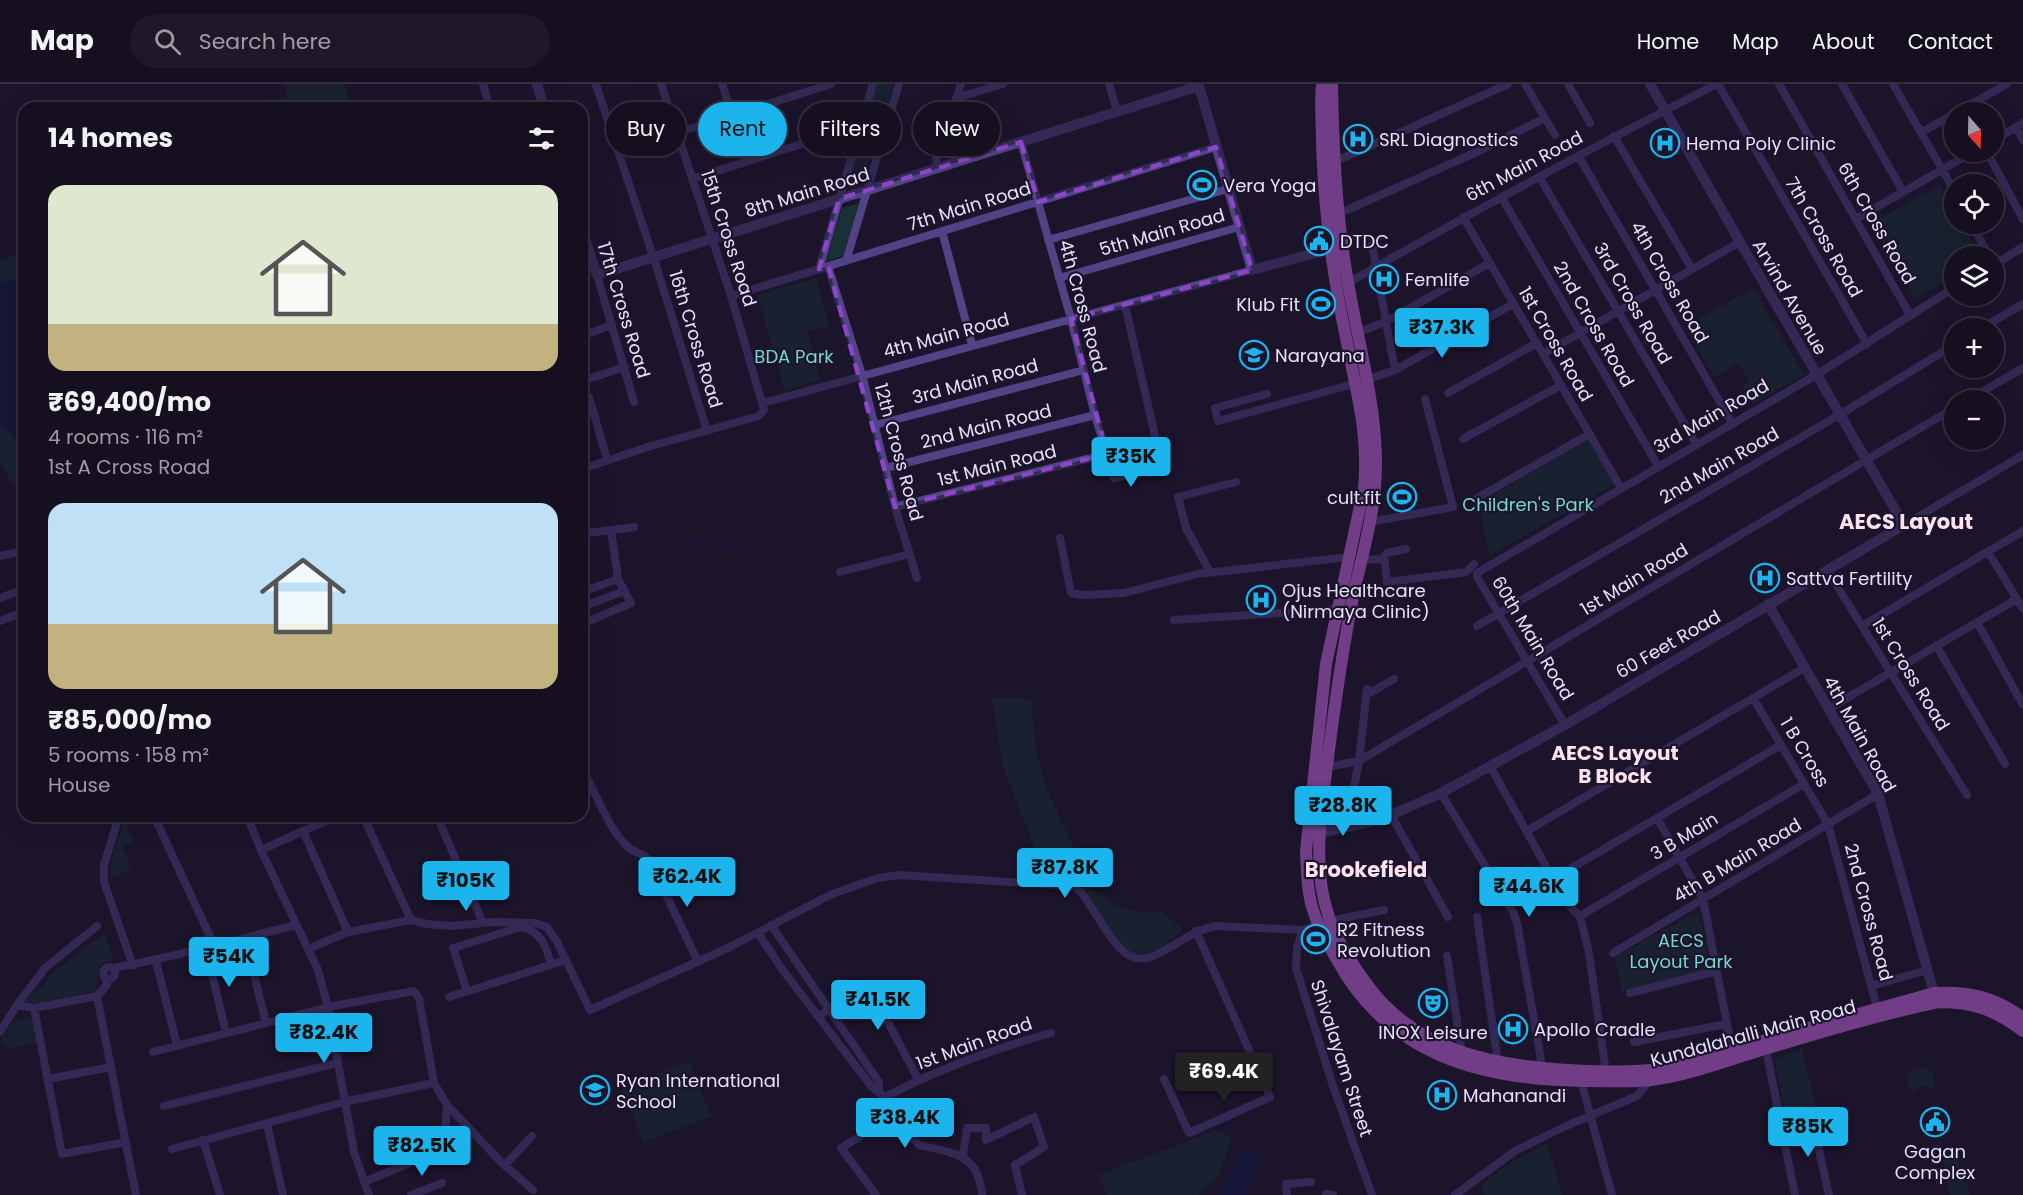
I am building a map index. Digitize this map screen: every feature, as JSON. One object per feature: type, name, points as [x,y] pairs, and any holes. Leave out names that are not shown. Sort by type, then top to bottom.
[{"type":"main road","name":"Kundalahalli Main Road","points":[[1322,84],[1323,160],[1330,249],[1347,345],[1373,418],[1376,454],[1375,487],[1370,522],[1338,609],[1326,664],[1306,851],[1307,879],[1313,910],[1352,964],[1383,1005],[1407,1026],[1426,1037],[1462,1053],[1498,1063],[1540,1069],[1675,1076],[1939,1002],[1973,1004],[1991,1011],[2023,1031]]},
{"type":"main road","name":"Kundalahalli Main Road","points":[[1332,84],[1339,211],[1347,281],[1357,333],[1366,458],[1319,830],[1324,923],[1341,968],[1363,998],[1388,1025],[1422,1047],[1465,1065],[1495,1073],[1548,1080],[1581,1081],[1650,1075],[1934,993],[1966,992],[2005,1007],[2023,1018]]},
{"type":"street","points":[[483,84],[488,102]]},
{"type":"street","points":[[537,84],[542,102]]},
{"type":"street","name":"15th Cross Road","points":[[661,84],[667,102]]},
{"type":"street","points":[[722,84],[728,102]]},
{"type":"street","points":[[774,102],[831,84]]},
{"type":"street","points":[[868,102],[873,84]]},
{"type":"street","points":[[846,261],[899,84]]},
{"type":"street","points":[[938,168],[936,159],[960,84]]},
{"type":"street","points":[[956,98],[1003,84]]},
{"type":"street","points":[[1110,84],[1117,112]]},
{"type":"street","points":[[1335,159],[1343,158],[1508,84]]},
{"type":"street","points":[[1525,84],[1555,135]]},
{"type":"street","points":[[1568,84],[1590,123]]},
{"type":"street","name":"Arvind Avenue","points":[[1650,84],[1904,525]]},
{"type":"street","name":"6th Main Road","points":[[1347,281],[1355,279],[1463,217],[1540,178],[1614,136],[1718,84]]},
{"type":"street","name":"7th Cross Road","points":[[1718,84],[1866,344]]},
{"type":"street","name":"6th Cross Road","points":[[1779,84],[1910,315]]},
{"type":"street","points":[[1842,84],[1903,192]]},
{"type":"street","points":[[1893,84],[1946,174]]},
{"type":"street","points":[[1975,102],[2007,84]]},
{"type":"street","name":"16th Cross Road","points":[[596,85],[654,258],[707,431]]},
{"type":"street","name":"8th Main Road","points":[[597,275],[1199,86],[1216,147]]},
{"type":"street","points":[[1339,211],[1347,210],[1408,183],[1545,118]]},
{"type":"street","points":[[1922,132],[1944,120]]},
{"type":"street","points":[[2004,134],[2019,125],[2023,140]]},
{"type":"street","points":[[1614,136],[1692,269]]},
{"type":"street","name":"4th Cross Road","points":[[1021,142],[1114,478],[1144,471]]},
{"type":"street","points":[[692,179],[799,145]]},
{"type":"street","points":[[1216,147],[1252,270]]},
{"type":"street","name":"7th Main Road","points":[[731,296],[1216,147]]},
{"type":"street","name":"15th Cross Road","points":[[684,156],[731,296],[763,403]]},
{"type":"street","points":[[824,268],[839,199],[852,156]]},
{"type":"street","name":"4th Cross Road","points":[[1579,157],[1732,423]]},
{"type":"street","points":[[1856,219],[1955,162]]},
{"type":"street","points":[[1992,162],[2023,219]]},
{"type":"street","name":"3rd Cross Road","points":[[1540,178],[1696,444]]},
{"type":"street","points":[[1048,240],[1228,189]]},
{"type":"street","name":"2nd Cross Road","points":[[1502,198],[1658,466]]},
{"type":"street","name":"1st Cross Road","points":[[1463,217],[1621,488]]},
{"type":"street","name":"5th Main Road","points":[[1059,278],[1239,227]]},
{"type":"street","points":[[942,231],[972,345]]},
{"type":"street","points":[[1543,354],[1740,242]]},
{"type":"street","points":[[1372,245],[1395,370]]},
{"type":"street","name":"17th Cross Road","points":[[588,247],[634,402]]},
{"type":"street","points":[[2004,259],[2023,247]]},
{"type":"street","name":"4th Main Road","points":[[588,467],[607,459],[759,416],[764,410],[763,403],[1330,249]]},
{"type":"street","points":[[1357,333],[1387,321],[1490,263]]},
{"type":"street","name":"12th Cross Road","points":[[824,268],[862,375],[895,507],[917,578]]},
{"type":"street","name":"3rd Main Road","points":[[1383,559],[1387,582],[1466,572],[1478,567],[1621,488],[1816,375],[1944,294]]},
{"type":"street","points":[[1267,393],[1215,408],[1218,421],[1361,382],[1395,370],[1514,303]]},
{"type":"street","points":[[1125,304],[1161,462]]},
{"type":"street","points":[[1999,318],[2023,304]]},
{"type":"street","points":[[588,334],[612,325]]},
{"type":"street","points":[[1448,393],[1537,343]]},
{"type":"street","name":"2nd Main Road","points":[[1477,626],[1839,415],[1944,351]]},
{"type":"street","points":[[588,379],[625,367]]},
{"type":"street","points":[[1985,390],[2023,368]]},
{"type":"street","name":"3rd Main Road","points":[[875,425],[1084,370]]},
{"type":"street","points":[[1463,439],[1561,385]]},
{"type":"street","points":[[589,397],[607,459]]},
{"type":"street","points":[[1370,522],[1453,507],[1425,399]]},
{"type":"street","name":"1st Main Road","points":[[1326,767],[1359,761],[1944,414]]},
{"type":"street","name":"2nd Main Road","points":[[886,468],[1095,415]]},
{"type":"street","points":[[1477,498],[1590,434]]},
{"type":"street","name":"1st Main Road","points":[[895,507],[1107,454]]},
{"type":"street","name":"60 Feet Road","points":[[1319,830],[1370,822],[1441,793],[1565,724],[2023,455]]},
{"type":"street","points":[[1210,572],[1186,528],[1178,498],[1236,482]]},
{"type":"street","points":[[588,534],[611,536],[634,527]]},
{"type":"street","points":[[1862,626],[2023,531]]},
{"type":"street","points":[[588,621],[631,603],[618,579],[611,536]]},
{"type":"street","points":[[1060,538],[1071,593],[1082,595],[1124,593],[1210,572],[1355,558],[1383,559],[1387,553],[1406,549]]},
{"type":"street","points":[[1988,552],[2023,609]]},
{"type":"street","points":[[0,556],[18,554]]},
{"type":"street","points":[[840,572],[908,554]]},
{"type":"street","name":"60th Main Road","points":[[1478,567],[1478,578],[1565,724]]},
{"type":"street","name":"1st Cross Road","points":[[1827,570],[1967,795]]},
{"type":"street","points":[[588,590],[618,579]]},
{"type":"street","points":[[0,598],[18,591]]},
{"type":"street","points":[[588,605],[624,591]]},
{"type":"street","points":[[1828,709],[2017,599]]},
{"type":"street","name":"4th Main Road","points":[[1768,604],[1878,794],[1934,993]]},
{"type":"street","points":[[1174,620],[1338,609]]},
{"type":"street","points":[[0,621],[18,614]]},
{"type":"street","points":[[1977,622],[2023,705]]},
{"type":"street","points":[[1936,645],[2006,764]]},
{"type":"street","points":[[1527,831],[1804,668]]},
{"type":"street","points":[[1349,824],[1359,761],[1366,692],[1394,679]]},
{"type":"street","name":"1 B Cross","points":[[1753,698],[1828,824]]},
{"type":"street","points":[[1553,879],[1781,745]]},
{"type":"street","points":[[1490,766],[1553,879],[1573,910],[1580,916],[1589,953],[1606,1072]]},
{"type":"street","points":[[588,781],[615,830],[627,846],[645,854],[652,865],[698,962]]},
{"type":"street","name":"3 B Main","points":[[1580,916],[1804,784]]},
{"type":"street","points":[[1441,793],[1513,912],[1517,923],[1541,1060],[1540,1069]]},
{"type":"street","name":"4th B Main Road","points":[[1613,953],[1878,794]]},
{"type":"street","points":[[1391,815],[1448,916]]},
{"type":"street","points":[[1657,818],[1703,899],[1732,1050]]},
{"type":"street","points":[[117,822],[104,865],[104,882],[133,966]]},
{"type":"street","points":[[156,822],[210,948],[226,1033]]},
{"type":"street","points":[[250,822],[318,970],[328,1007],[354,1152],[369,1195]]},
{"type":"street","points":[[268,847],[324,822]]},
{"type":"street","points":[[366,822],[411,920]]},
{"type":"street","points":[[440,822],[483,923]]},
{"type":"street","name":"2nd Cross Road","points":[[1828,824],[1877,1008]]},
{"type":"street","points":[[303,831],[348,932]]},
{"type":"street","points":[[315,946],[348,932],[411,920],[452,926],[528,921],[547,927],[590,1010],[698,962],[799,911],[882,878],[912,874],[1074,886],[1081,892],[1118,949],[1138,960],[1157,955],[1196,931],[1215,926],[1303,930],[1384,910]]},
{"type":"street","points":[[1477,917],[1498,1063]]},
{"type":"street","points":[[17,1005],[34,1008],[97,996],[107,985],[107,979],[103,977],[103,969],[110,966],[113,968],[133,966],[156,961],[296,925]]},
{"type":"street","points":[[771,925],[879,1082],[882,1094]]},
{"type":"street","points":[[0,1032],[45,968],[97,926]]},
{"type":"street","points":[[467,991],[453,948],[520,927],[530,929],[539,935],[546,945],[551,964]]},
{"type":"street","name":"Shivalayam Street","points":[[1303,930],[1297,948],[1296,968],[1333,1086],[1372,1195]]},
{"type":"street","points":[[1164,1079],[1188,1133],[1270,1097],[1196,931]]},
{"type":"street","points":[[758,933],[782,969],[871,1086],[882,1094],[919,1145],[963,1156],[980,1177],[982,1195]]},
{"type":"street","points":[[244,938],[266,1023]]},
{"type":"street","points":[[1447,956],[1462,1053]]},
{"type":"street","points":[[449,997],[566,960]]},
{"type":"street","points":[[156,961],[177,1045]]},
{"type":"street","points":[[1871,986],[1927,970]]},
{"type":"street","points":[[1630,993],[1717,971]]},
{"type":"street","points":[[819,1016],[829,1008],[867,989],[871,990],[918,1079]]},
{"type":"street","points":[[153,1052],[328,1007],[414,991],[419,998],[434,1083],[447,1105],[505,1165],[533,1190]]},
{"type":"street","points":[[97,996],[136,1195]]},
{"type":"street","points":[[34,1008],[62,1154],[126,1142]]},
{"type":"street","points":[[1634,1042],[1726,1024]]},
{"type":"street","name":"1st Main Road","points":[[882,1094],[1007,1045],[1051,1033]]},
{"type":"street","points":[[1766,1049],[1796,1195]]},
{"type":"street","points":[[164,1106],[337,1063]]},
{"type":"street","points":[[48,1079],[111,1067]]},
{"type":"street","points":[[1455,1195],[1515,1151],[1637,1096],[1650,1075]]},
{"type":"street","points":[[1581,1081],[1612,1195]]},
{"type":"street","points":[[172,1149],[344,1102],[434,1083]]},
{"type":"street","points":[[364,1182],[438,1151],[444,1145],[447,1105]]},
{"type":"street","points":[[876,1195],[841,1148],[897,1114]]},
{"type":"street","points":[[963,1156],[967,1128],[986,1128],[986,1140],[1034,1117],[1044,1147],[1015,1165],[1022,1195]]},
{"type":"street","points":[[267,1124],[283,1195]]},
{"type":"street","points":[[1782,1128],[1813,1124],[1829,1195]]},
{"type":"street","points":[[505,1165],[532,1136]]},
{"type":"street","points":[[203,1140],[220,1195]]},
{"type":"street","points":[[1287,1195],[1286,1184],[1311,1182]]},
{"type":"street","points":[[411,1195],[442,1183]]},
{"type":"highlighted area","points":[[1021,142],[1038,202],[1216,147],[1252,270],[1071,319],[1107,454],[895,507],[828,266],[819,269],[839,199]]},
{"type":"green space","points":[[286,84],[345,84],[348,102],[242,102],[280,99],[287,94]]},
{"type":"green space","points":[[877,84],[894,84],[888,102],[872,102]]},
{"type":"green space","points":[[855,156],[871,156],[864,178],[847,183]]},
{"type":"green space","points":[[1940,185],[1944,192],[1944,234],[1968,234],[1974,246],[1944,246],[1944,282],[1915,299],[1872,223]]},
{"type":"green space","points":[[859,203],[843,256],[826,261],[842,208]]},
{"type":"green space","points":[[18,254],[18,278],[0,283],[0,261]]},
{"type":"green space","name":"BDA Park","points":[[816,278],[829,326],[807,331],[820,380],[785,391],[757,295]]},
{"type":"green space","points":[[1753,288],[1804,375],[1753,404],[1742,386],[1749,381],[1739,363],[1714,377],[1685,327]]},
{"type":"green space","points":[[0,422],[18,444],[18,491],[0,463]]},
{"type":"green space","name":"Children's Park","points":[[1588,440],[1615,484],[1489,556],[1479,503]]},
{"type":"green space","points":[[992,697],[1031,699],[1037,756],[1047,790],[1084,868],[1038,857],[1002,764]]},
{"type":"green space","points":[[125,822],[134,841],[122,847],[132,868],[109,879],[114,848]]},
{"type":"green space","points":[[1081,884],[1112,904],[1126,909],[1140,912],[1162,911],[1183,930],[1156,951],[1135,954],[1119,945]]},
{"type":"green space","name":"AECS Layout Park","points":[[1699,911],[1712,970],[1622,991],[1615,957]]},
{"type":"green space","points":[[104,934],[114,960],[98,967],[96,991],[36,1003],[25,1001],[43,986],[56,970]]},
{"type":"green space","points":[[31,1017],[37,1043],[11,1049],[0,1042],[12,1022]]},
{"type":"green space","points":[[1802,1049],[1818,1115],[1786,1122],[1775,1059]]},
{"type":"green space","points":[[690,1061],[711,1117],[643,1142],[622,1087]]},
{"type":"green space","points":[[1923,1067],[1930,1070],[1933,1075],[1935,1088],[1924,1085],[1913,1092],[1908,1085],[1909,1075]]},
{"type":"green space","points":[[1216,1130],[1232,1137],[1228,1152],[1217,1177],[1198,1195],[1107,1195],[1099,1175]]},
{"type":"green space","points":[[1547,1143],[1562,1195],[1484,1195],[1481,1184],[1512,1162]]},
{"type":"green space","points":[[1958,1157],[1962,1178],[1967,1181],[1970,1195],[1950,1195],[1943,1160]]},
{"type":"water","points":[[18,278],[18,444],[0,422],[0,283]]},
{"type":"water","points":[[1243,1148],[1262,1151],[1263,1155],[1248,1195],[1220,1195]]},
{"type":"waterway","points":[[588,540],[630,537],[781,550],[828,541]]},
{"type":"waterway","points":[[12,548],[18,546]]},
{"type":"place","name":"SRL Diagnostics","points":[[1358,139]]},
{"type":"place","name":"Hema Poly Clinic","points":[[1665,143]]},
{"type":"place","name":"Vera Yoga","points":[[1202,185]]},
{"type":"place","name":"DTDC","points":[[1319,241]]},
{"type":"place","name":"Femlife","points":[[1384,279]]},
{"type":"place","name":"Klub Fit","points":[[1321,304]]},
{"type":"place","name":"Narayana","points":[[1254,355]]},
{"type":"place","name":"cult.fit","points":[[1402,497]]},
{"type":"place","name":"Sattva Fertility","points":[[1765,578]]},
{"type":"place","name":"Ojus Healthcare (Nirmaya Clinic)","points":[[1261,600]]},
{"type":"place","name":"R2 Fitness Revolution","points":[[1316,939]]},
{"type":"place","name":"INOX Leisure","points":[[1433,1003]]},
{"type":"place","name":"Apollo Cradle","points":[[1513,1029]]},
{"type":"place","name":"Ryan International School","points":[[595,1090]]},
{"type":"place","name":"Mahanandi","points":[[1442,1095]]},
{"type":"place","name":"Gagan Complex","points":[[1935,1122]]},
{"type":"district","name":"AECS Layout","points":[[1906,521]]},
{"type":"district","name":"AECS Layout B Block","points":[[1615,764]]},
{"type":"district","name":"Brookefield","points":[[1366,869]]}]
